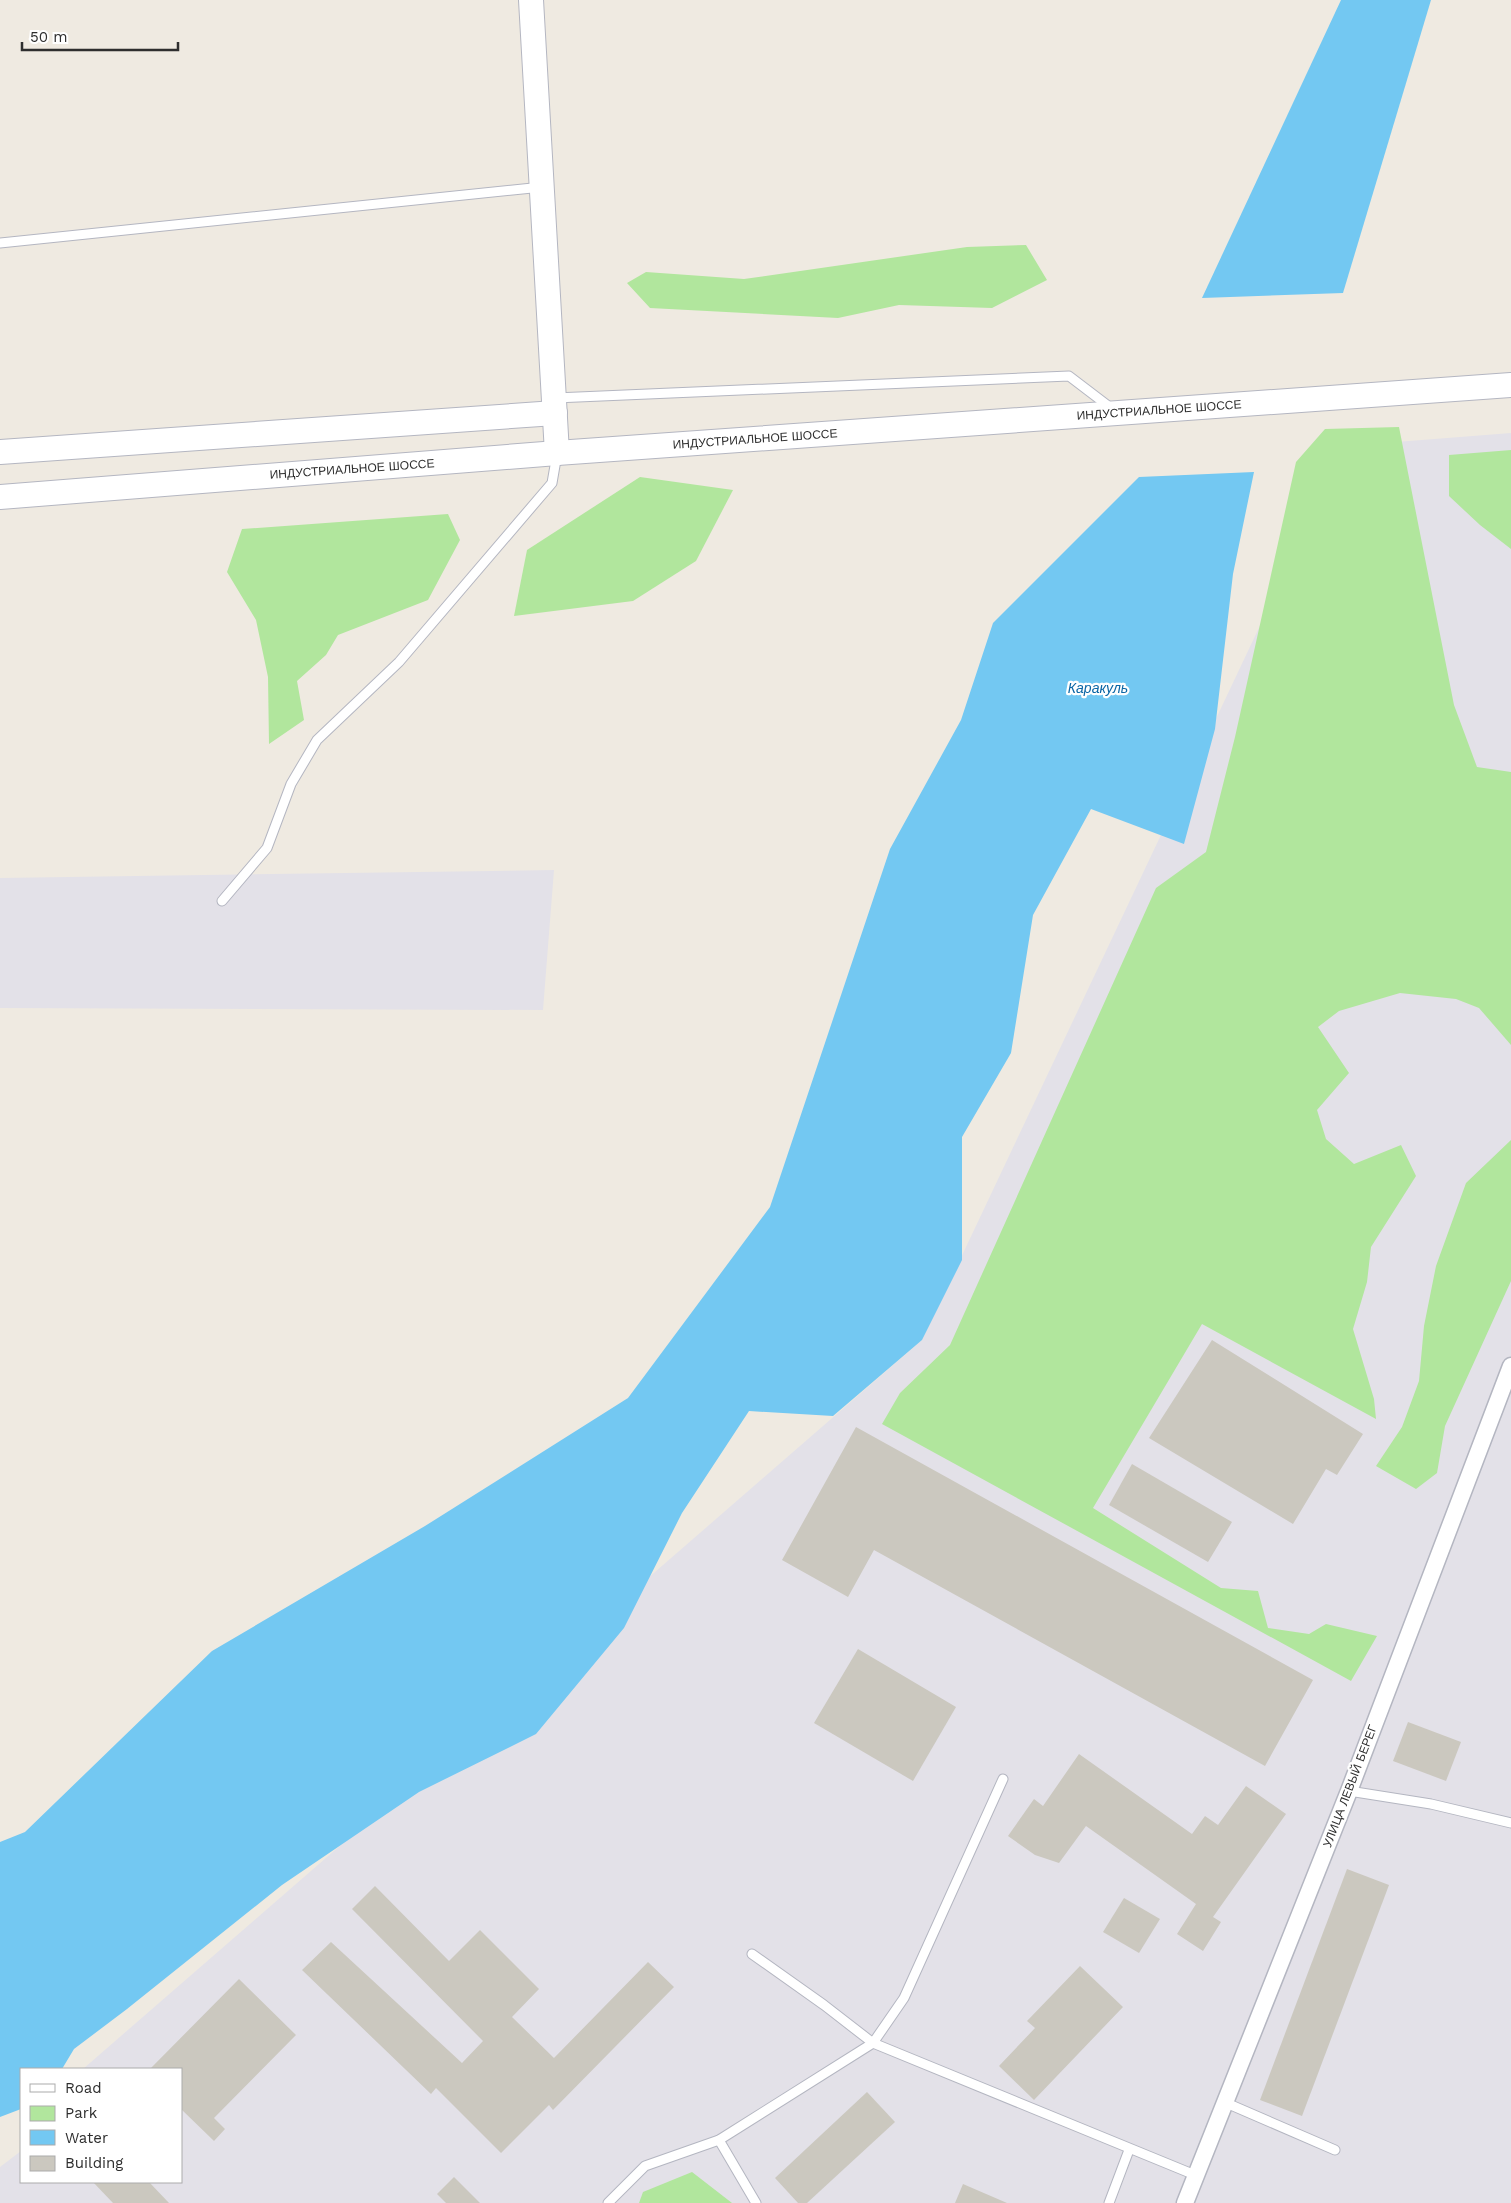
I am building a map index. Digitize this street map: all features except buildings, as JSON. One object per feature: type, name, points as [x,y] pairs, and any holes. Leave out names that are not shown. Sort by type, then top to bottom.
[{"type":"main road","points":[[531,0],[557,453]]},
{"type":"main road","name":"ИНДУСТРИАЛЬНОЕ ШОССЕ","points":[[0,497],[557,453],[1511,385]]},
{"type":"main road","points":[[0,452],[554,406]]},
{"type":"street","name":"УЛИЦА ЛЕВЫЙ БЕРЕГ","points":[[1185,2203],[1349,1791],[1511,1366]]},
{"type":"lane","points":[[0,243],[542,187]]},
{"type":"lane","points":[[554,406],[1069,376],[1117,413]]},
{"type":"lane","points":[[222,901],[266,848],[290,784],[318,740],[398,662],[552,483],[557,453]]},
{"type":"lane","points":[[608,2203],[645,2166],[719,2140],[873,2043],[904,1998],[1003,1779]]},
{"type":"lane","points":[[1349,1791],[1431,1804],[1511,1823]]},
{"type":"lane","points":[[752,1954],[824,2005],[873,2043],[1129,2150],[1195,2175]]},
{"type":"lane","points":[[1224,2102],[1335,2150]]},
{"type":"lane","points":[[719,2140],[756,2203]]},
{"type":"lane","points":[[1109,2203],[1129,2150]]},
{"type":"shaded area","points":[[1511,433],[1511,2203],[0,2203],[0,2167],[20,2152],[20,2183],[182,2183],[182,2068],[84,2068],[922,1340],[1345,446]]},
{"type":"shaded area","points":[[554,870],[543,1010],[0,1008],[0,878]]},
{"type":"green space","points":[[1026,245],[1047,280],[992,308],[899,305],[838,318],[650,308],[627,283],[646,272],[744,279],[967,247]]},
{"type":"green space","points":[[1399,427],[1454,705],[1477,767],[1511,772],[1511,1045],[1479,1008],[1456,999],[1400,993],[1339,1011],[1318,1027],[1349,1073],[1317,1110],[1326,1139],[1354,1164],[1401,1145],[1416,1176],[1371,1247],[1367,1282],[1353,1329],[1374,1399],[1376,1419],[1202,1324],[1093,1508],[1221,1588],[1258,1591],[1268,1628],[1309,1634],[1326,1624],[1377,1636],[1351,1681],[882,1424],[900,1393],[950,1345],[1156,888],[1206,852],[1235,737],[1296,462],[1325,429]]},
{"type":"green space","points":[[1511,450],[1511,549],[1480,525],[1449,496],[1449,455]]},
{"type":"green space","points":[[640,477],[733,490],[696,561],[633,601],[514,616],[527,550]]},
{"type":"green space","points":[[448,514],[460,540],[428,600],[338,635],[326,655],[297,681],[304,720],[269,744],[268,677],[256,620],[227,572],[242,529]]},
{"type":"green space","points":[[1511,1140],[1511,1281],[1445,1426],[1437,1473],[1416,1489],[1376,1466],[1402,1427],[1419,1381],[1424,1326],[1436,1266],[1466,1183]]},
{"type":"green space","points":[[692,2172],[732,2203],[639,2203],[643,2192]]},
{"type":"water","points":[[1341,0],[1431,0],[1343,293],[1202,298]]},
{"type":"water","name":"Каракуль","points":[[1254,472],[1233,574],[1215,729],[1184,844],[1091,809],[1033,915],[1011,1053],[962,1137],[962,1260],[922,1340],[833,1416],[749,1411],[682,1513],[624,1628],[536,1734],[419,1792],[282,1885],[74,2049],[63,2068],[20,2068],[20,2109],[0,2117],[0,1842],[25,1832],[212,1651],[425,1526],[628,1398],[770,1207],[890,849],[961,720],[993,623],[1139,477]]}]
